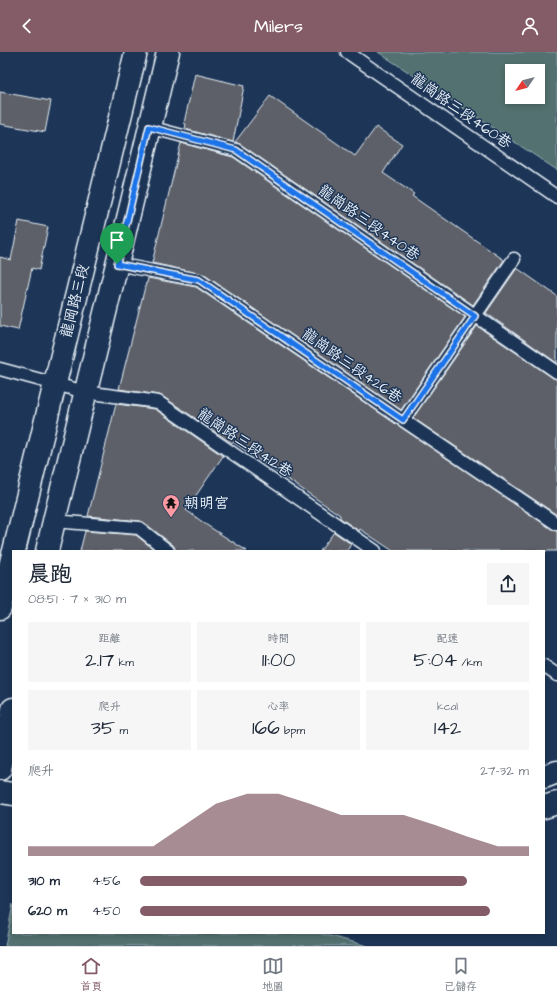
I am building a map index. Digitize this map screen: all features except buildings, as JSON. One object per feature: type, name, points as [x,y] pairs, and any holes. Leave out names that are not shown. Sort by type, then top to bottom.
[{"type":"main road","name":"龍岡路三段","points":[[14,550],[136,52]]},
{"type":"main road","points":[[47,550],[168,52]]},
{"type":"main road","points":[[0,608],[12,558]]},
{"type":"main road","points":[[4,755],[12,714]]},
{"type":"main road","points":[[545,777],[557,772]]},
{"type":"main road","points":[[0,792],[12,794]]},
{"type":"main road","points":[[545,807],[557,803]]},
{"type":"lane","name":"龍崗路三段460巷","points":[[347,52],[557,197]]},
{"type":"lane","name":"龍崗路三段440巷","points":[[149,127],[236,150],[557,372]]},
{"type":"lane","points":[[403,420],[514,259]]},
{"type":"lane","name":"龍崗路三段426巷","points":[[117,264],[199,280],[557,524]]},
{"type":"lane","name":"龍崗路三段412巷","points":[[0,369],[85,392],[158,402],[375,550]]},
{"type":"lane","points":[[54,521],[139,528],[167,550]]},
{"type":"lane","points":[[545,667],[557,675]]},
{"type":"green space","points":[[378,52],[557,52],[557,170]]},
{"type":"green space","points":[[12,909],[12,934],[323,934],[368,946],[5,946]]},
{"type":"place","name":"朝明宮","points":[[171,518]]},
{"type":"route","points":[[149,127],[236,150],[475,316],[403,420],[199,280],[117,264],[149,127]]}]
